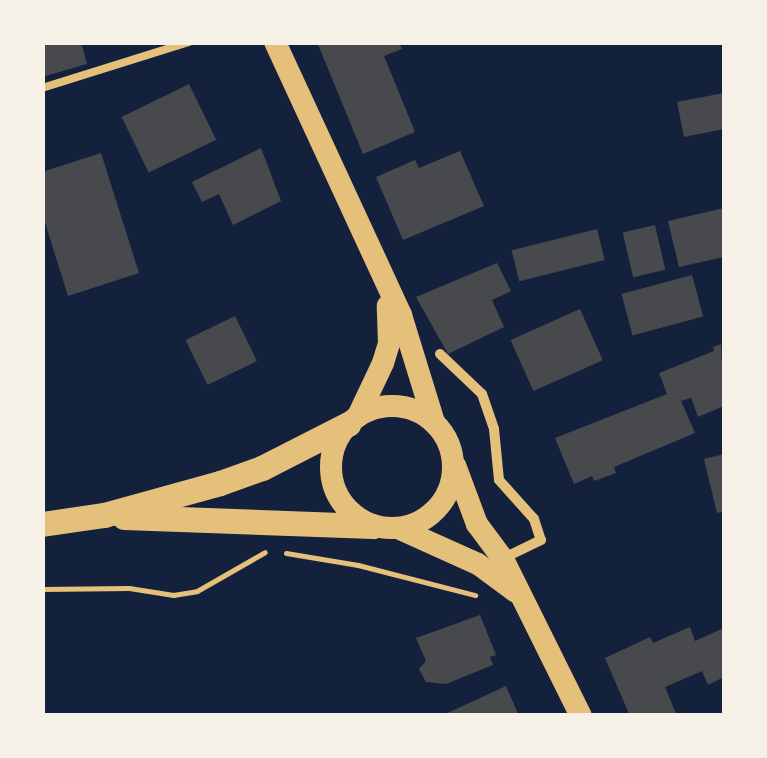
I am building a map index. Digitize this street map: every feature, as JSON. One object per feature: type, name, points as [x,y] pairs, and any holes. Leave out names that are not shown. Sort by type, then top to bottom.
[{"type":"highway","points":[[104,516],[262,468],[352,420]]},
{"type":"highway","points":[[42,524],[104,516],[373,526]]},
{"type":"main road","points":[[275,42],[386,292],[400,315],[434,422],[477,524],[503,559],[514,590],[581,716]]},
{"type":"main road","points":[[386,292],[388,343],[331,456],[334,491],[344,507],[373,526],[400,528],[419,523],[446,496],[452,458]]},
{"type":"main road","points":[[352,420],[386,406],[403,407],[434,422]]},
{"type":"main road","points":[[400,528],[478,564],[514,590]]},
{"type":"street","points":[[440,354],[482,394],[494,429],[499,480],[534,519],[541,540],[503,559]]},
{"type":"lane","points":[[42,88],[189,42]]},
{"type":"path","points":[[42,589],[129,588],[173,595],[197,591],[261,552],[280,552],[358,565],[477,595],[514,590]]},
{"type":"building","points":[[42,42],[81,42],[87,64],[42,77]]},
{"type":"building","points":[[317,42],[399,42],[402,49],[384,56],[415,132],[363,154]]},
{"type":"building","points":[[189,84],[216,140],[149,173],[122,117]]},
{"type":"building","points":[[724,93],[724,129],[684,137],[677,102]]},
{"type":"building","points":[[261,148],[281,201],[233,225],[219,194],[202,202],[192,182]]},
{"type":"building","points":[[460,151],[484,206],[403,240],[376,177],[415,160],[419,168]]},
{"type":"building","points":[[101,153],[139,273],[68,296],[42,213],[42,172]]},
{"type":"building","points":[[724,208],[724,257],[679,267],[668,221]]},
{"type":"building","points":[[655,225],[665,270],[633,277],[623,232]]},
{"type":"building","points":[[597,229],[605,260],[519,281],[512,250]]},
{"type":"building","points":[[497,263],[511,291],[492,300],[504,327],[448,354],[416,297]]},
{"type":"building","points":[[692,275],[703,317],[633,335],[621,294]]},
{"type":"building","points":[[580,309],[603,360],[533,391],[511,340]]},
{"type":"building","points":[[235,316],[257,361],[207,385],[186,340]]},
{"type":"building","points":[[721,344],[724,406],[698,417],[691,398],[681,401],[695,433],[614,467],[616,473],[594,481],[592,476],[574,484],[555,438],[667,394],[659,373],[714,351],[713,347]]},
{"type":"building","points":[[724,454],[724,511],[717,513],[704,459]]},
{"type":"building","points":[[480,615],[496,655],[490,657],[493,665],[446,684],[426,682],[419,669],[426,661],[416,638]]},
{"type":"building","points":[[690,627],[695,641],[724,628],[724,677],[708,685],[702,671],[665,687],[677,716],[630,716],[605,658],[650,637],[653,643]]},
{"type":"building","points":[[506,686],[519,716],[441,716]]}]
